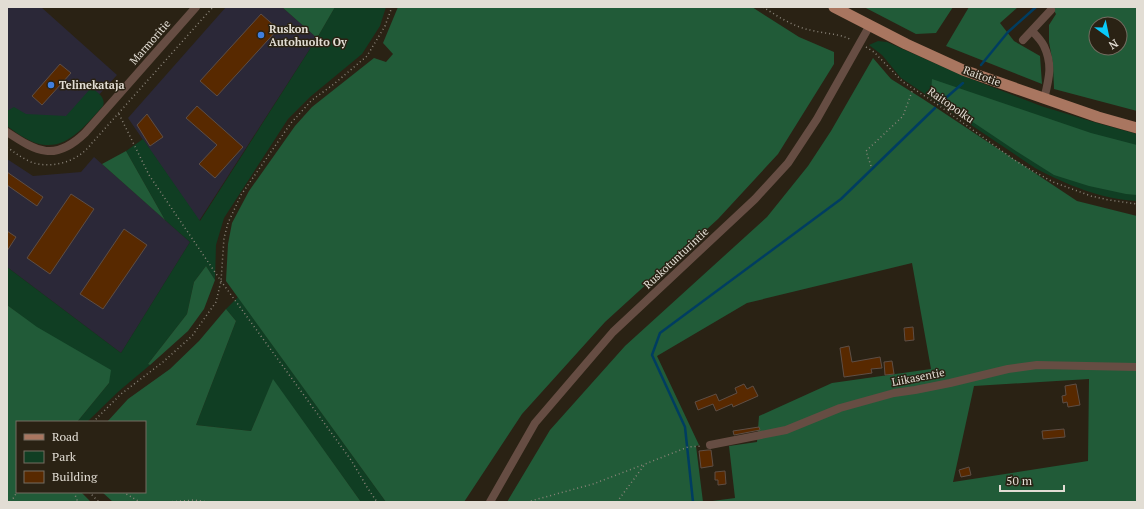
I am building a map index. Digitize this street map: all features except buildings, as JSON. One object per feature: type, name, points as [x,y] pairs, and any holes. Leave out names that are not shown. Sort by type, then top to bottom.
[{"type":"main road","name":"Raitotie","points":[[834,7],[906,44],[962,70],[1098,117],[1137,128]]},
{"type":"street","name":"Marmoritie","points":[[7,132],[35,149],[42,151],[64,149],[75,142],[85,133],[192,8]]},
{"type":"street","points":[[1023,40],[1051,10]]},
{"type":"street","name":"Ruskotunturintie","points":[[490,502],[535,423],[608,338],[755,199],[788,163],[817,119],[870,25]]},
{"type":"street","points":[[1032,31],[1044,45],[1050,62],[1050,75],[1044,99]]},
{"type":"street","name":"Liikasentie","points":[[710,445],[786,430],[840,408],[894,393],[950,383],[1008,369],[1037,365],[1137,367]]},
{"type":"path","points":[[94,421],[121,394],[163,362],[192,336],[216,302],[221,281],[224,238],[228,223],[241,195],[291,123],[312,100],[334,84],[366,56],[385,26],[392,7]]},
{"type":"path","name":"Raitopolku","points":[[763,7],[794,24],[810,30],[843,36],[874,52],[903,82],[934,102],[1016,161],[1053,182],[1091,196],[1137,204]]},
{"type":"path","points":[[871,166],[866,151],[903,116],[913,89]]},
{"type":"path","points":[[118,114],[149,176],[221,281],[351,460],[377,502]]},
{"type":"path","points":[[527,502],[593,484],[688,447],[710,445]]},
{"type":"path","points":[[617,502],[645,464]]},
{"type":"path","points":[[11,502],[16,493]]},
{"type":"path","points":[[74,493],[78,500],[77,502]]},
{"type":"path","points":[[90,493],[99,502]]},
{"type":"path","points":[[125,493],[140,502]]},
{"type":"path","points":[[168,502],[194,500],[208,502]]},
{"type":"shaded area","points":[[7,7],[41,7],[117,75],[77,119],[7,114]]},
{"type":"shaded area","points":[[226,7],[282,7],[317,38],[199,221],[128,118]]},
{"type":"shaded area","points":[[94,157],[190,242],[121,353],[7,267],[7,159],[33,176],[81,172]]},
{"type":"green space","points":[[282,7],[335,7],[317,38]]},
{"type":"green space","points":[[335,7],[386,7],[380,26],[362,54],[310,97],[288,119],[224,218],[216,245],[215,280],[206,266],[194,282],[187,314],[148,364],[150,365],[119,391],[88,421],[78,421],[109,383],[7,305],[7,267],[121,353],[190,242],[165,220],[126,151],[143,139],[200,221],[317,38]]},
{"type":"green space","points":[[398,7],[752,7],[799,37],[834,52],[834,64],[778,154],[718,219],[605,322],[522,414],[464,502],[386,502],[226,281],[228,244],[232,223],[249,191],[295,126],[312,107],[374,58],[386,62],[393,54],[383,43]]},
{"type":"green space","points":[[864,7],[953,7],[936,33],[916,34]]},
{"type":"green space","points":[[969,7],[1018,7],[1000,23],[1014,41],[1040,56],[1042,84],[946,46]]},
{"type":"green space","points":[[1052,7],[1137,7],[1137,111],[1054,89],[1053,64],[1049,42],[1049,25],[1056,14]]},
{"type":"green space","points":[[878,41],[887,42],[961,75],[1041,106],[1137,134],[1137,201],[1124,200],[1084,190],[1035,168],[901,78],[882,55],[869,45]]},
{"type":"green space","points":[[873,58],[891,79],[1077,201],[1137,216],[1137,502],[705,502],[735,498],[729,446],[757,442],[759,416],[832,383],[931,369],[912,263],[747,303],[657,356],[699,445],[696,446],[703,502],[507,502],[550,430],[625,346],[767,217],[808,166],[831,131]],"holes":[[[1089,379],[1088,461],[953,482],[974,386]]]},
{"type":"green space","points":[[932,79],[1091,133],[1137,145],[1137,195],[1089,186],[1054,175],[931,94]]},
{"type":"green space","points":[[91,88],[99,93],[104,103],[103,106],[79,132],[60,143],[49,145],[38,144],[23,137],[7,126],[7,111],[14,107],[26,114],[66,116]]},
{"type":"green space","points":[[126,151],[165,220],[102,164]]},
{"type":"green space","points":[[206,266],[215,280],[204,309],[188,331],[150,365],[148,364],[187,314],[194,282]]},
{"type":"green space","points":[[238,297],[386,502],[361,502],[273,380],[251,431],[196,425],[236,321],[226,309]]},
{"type":"green space","points":[[7,305],[37,327],[111,370],[109,383],[78,421],[16,421],[16,493],[82,493],[91,502],[7,502]]},
{"type":"green space","points":[[226,309],[236,321],[196,425],[251,431],[273,379],[361,502],[113,502],[103,493],[146,493],[146,421],[108,421],[128,399],[170,369],[199,341]]},
{"type":"waterway","points":[[981,65],[1008,32],[1036,7]]},
{"type":"waterway","points":[[940,103],[963,83]]},
{"type":"waterway","points":[[693,502],[685,427],[652,355],[660,333],[841,199],[935,108]]},
{"type":"place","name":"Ruskon Autohuolto Oy","points":[[261,35]]},
{"type":"place","name":"Telinekataja","points":[[51,85]]}]
